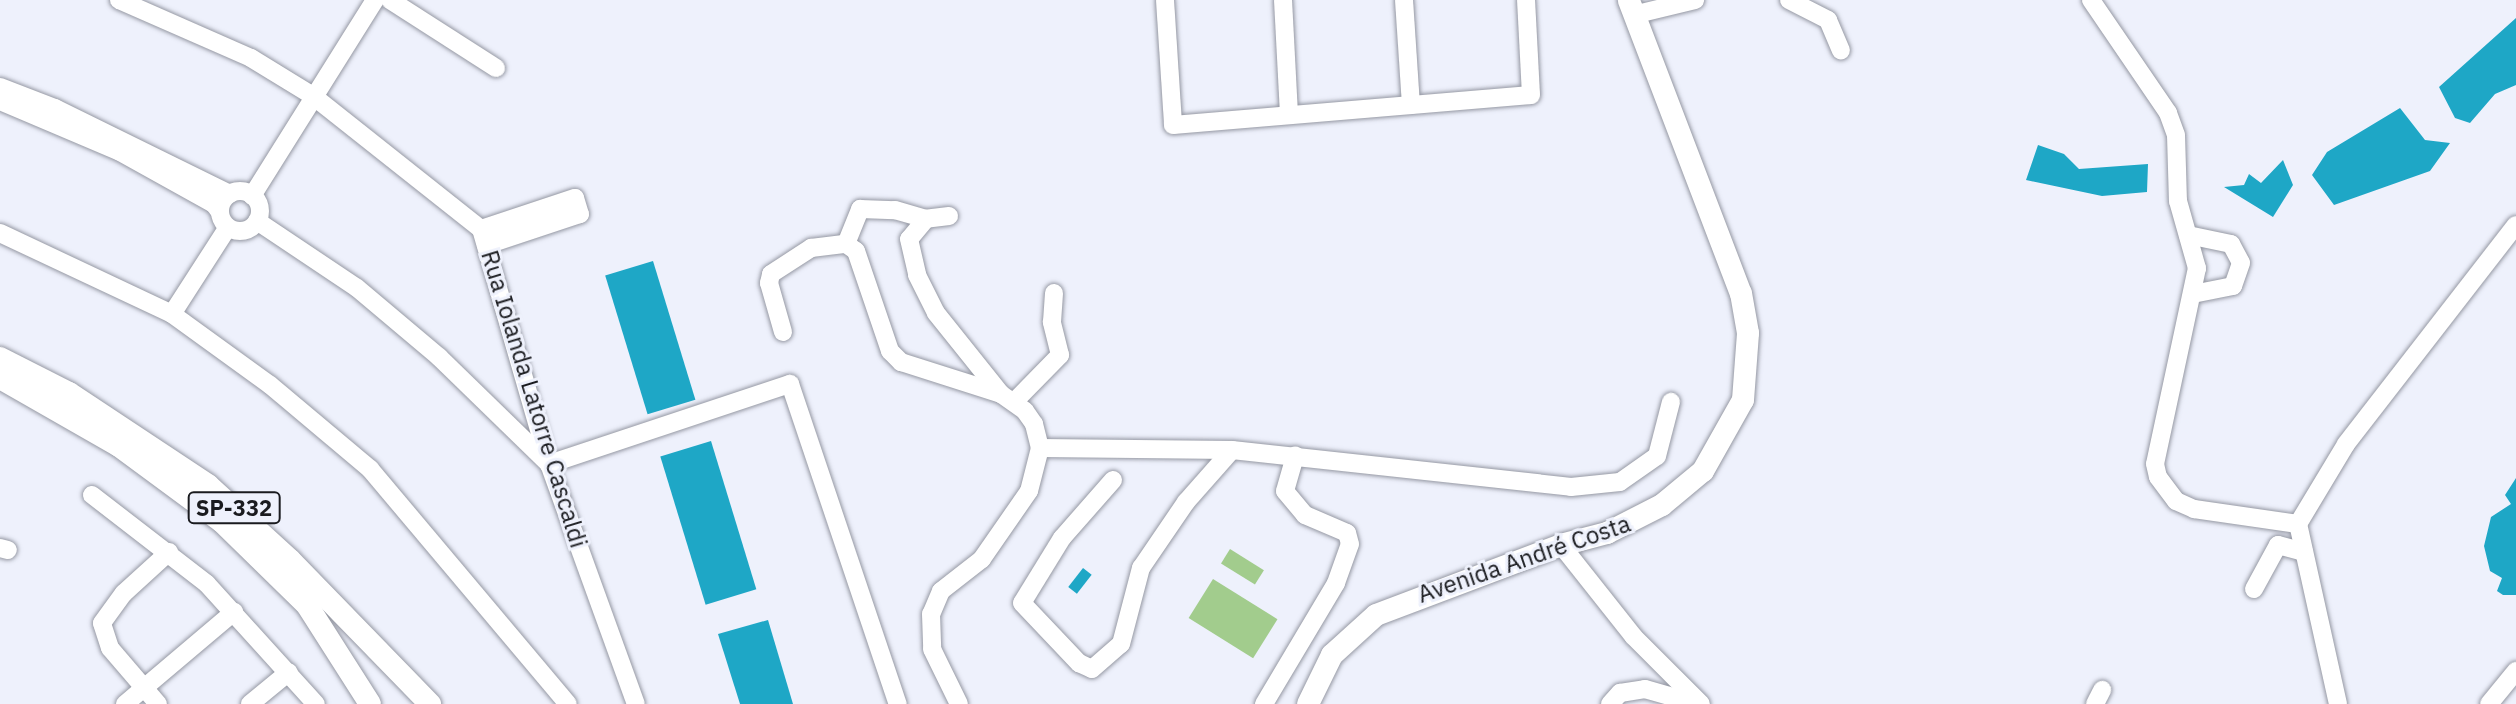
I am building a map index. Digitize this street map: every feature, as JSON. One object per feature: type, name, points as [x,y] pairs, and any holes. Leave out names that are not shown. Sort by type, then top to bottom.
[{"type":"main road","name":"Avenida André Costa","points":[[1308,704],[1332,655],[1376,615],[1561,545],[1636,521],[1684,488],[1717,452],[1743,400],[1748,333],[1741,294],[1631,8]]},
{"type":"main road","name":"SP-332","points":[[0,358],[69,393],[208,485],[290,560],[430,704]]},
{"type":"main road","name":"SP-332","points":[[0,378],[119,446],[233,532],[307,605],[370,704]]},
{"type":"street","name":"Rua Iolanda Latorre Cascaldi","points":[[119,0],[251,58],[313,96],[483,237],[549,464],[636,704]]},
{"type":"street","points":[[252,196],[375,0]]},
{"type":"street","points":[[390,0],[496,68]]},
{"type":"street","points":[[1165,0],[1173,125],[1531,95],[1526,0]]},
{"type":"street","points":[[1283,0],[1289,115]]},
{"type":"street","points":[[1404,0],[1411,105]]},
{"type":"street","points":[[1631,8],[1695,0]]},
{"type":"street","points":[[1789,0],[1828,20],[1841,50]]},
{"type":"street","points":[[2091,0],[2168,113],[2176,135],[2178,201],[2197,268],[2155,464],[2158,477],[2176,501],[2194,509],[2298,524]]},
{"type":"street","points":[[0,87],[98,128],[230,194],[252,196],[258,204],[257,221]]},
{"type":"street","points":[[0,101],[120,152],[214,204],[224,220],[244,230],[257,221]]},
{"type":"street","points":[[172,314],[224,220],[230,194]]},
{"type":"street","points":[[846,244],[860,209],[926,219],[949,216]]},
{"type":"street","points":[[926,219],[908,243],[917,275],[936,313],[1007,398],[1034,424],[1040,448],[1029,491],[982,559],[941,591],[931,614],[932,649],[959,704]]},
{"type":"street","points":[[257,221],[369,298],[439,357],[549,464],[790,384],[898,704]]},
{"type":"street","points":[[2338,704],[2298,524],[2346,444],[2516,225]]},
{"type":"street","points":[[0,233],[172,314],[270,385],[370,469],[568,704]]},
{"type":"street","points":[[2188,235],[2231,244],[2241,263],[2233,286],[2193,294]]},
{"type":"street","points":[[783,332],[769,283],[771,274],[802,252],[846,244],[856,251],[890,351],[901,362],[1007,398]]},
{"type":"street","points":[[1007,398],[1060,355],[1052,322],[1054,293]]},
{"type":"street","points":[[1040,448],[1232,450],[1571,487],[1620,482],[1657,456],[1671,402]]},
{"type":"street","points":[[1113,480],[1062,538],[1022,603],[1079,663],[1092,669],[1121,644],[1141,568],[1186,502],[1232,450]]},
{"type":"street","points":[[1264,704],[1336,583],[1350,544],[1347,533],[1305,515],[1285,491],[1295,455]]},
{"type":"street","points":[[92,495],[169,552],[234,612],[316,704]]},
{"type":"street","points":[[1561,545],[1633,636],[1699,704]]},
{"type":"street","points":[[2254,589],[2278,545],[2304,552]]},
{"type":"street","points":[[158,704],[110,648],[102,623],[117,601],[169,552]]},
{"type":"street","points":[[125,704],[234,612]]},
{"type":"street","points":[[2489,704],[2516,671]]},
{"type":"street","points":[[250,704],[289,672]]},
{"type":"street","points":[[1610,704],[1620,693],[1645,689],[1699,704]]},
{"type":"green space","points":[[1230,549],[1264,570],[1255,585],[1221,563]]},
{"type":"green space","points":[[1213,579],[1277,619],[1253,658],[1189,618]]},
{"type":"water","points":[[2516,18],[2516,85],[2495,94],[2470,123],[2455,118],[2439,87]]},
{"type":"water","points":[[2400,108],[2425,140],[2450,143],[2430,171],[2334,205],[2312,175],[2327,152]]},
{"type":"water","points":[[2038,145],[2064,154],[2079,169],[2148,164],[2147,192],[2102,196],[2026,180]]},
{"type":"water","points":[[2283,160],[2293,185],[2273,217],[2224,187],[2244,185],[2249,174],[2261,183]]},
{"type":"water","points":[[653,261],[695,400],[648,414],[605,276]]},
{"type":"water","points":[[711,441],[756,589],[706,605],[660,456]]},
{"type":"water","points":[[2516,478],[2516,595],[2503,595],[2497,591],[2502,578],[2490,571],[2484,546],[2491,517],[2511,504],[2505,495]]},
{"type":"water","points":[[1083,568],[1092,575],[1077,594],[1068,587]]},
{"type":"water","points":[[768,620],[793,704],[740,704],[718,634]]}]
